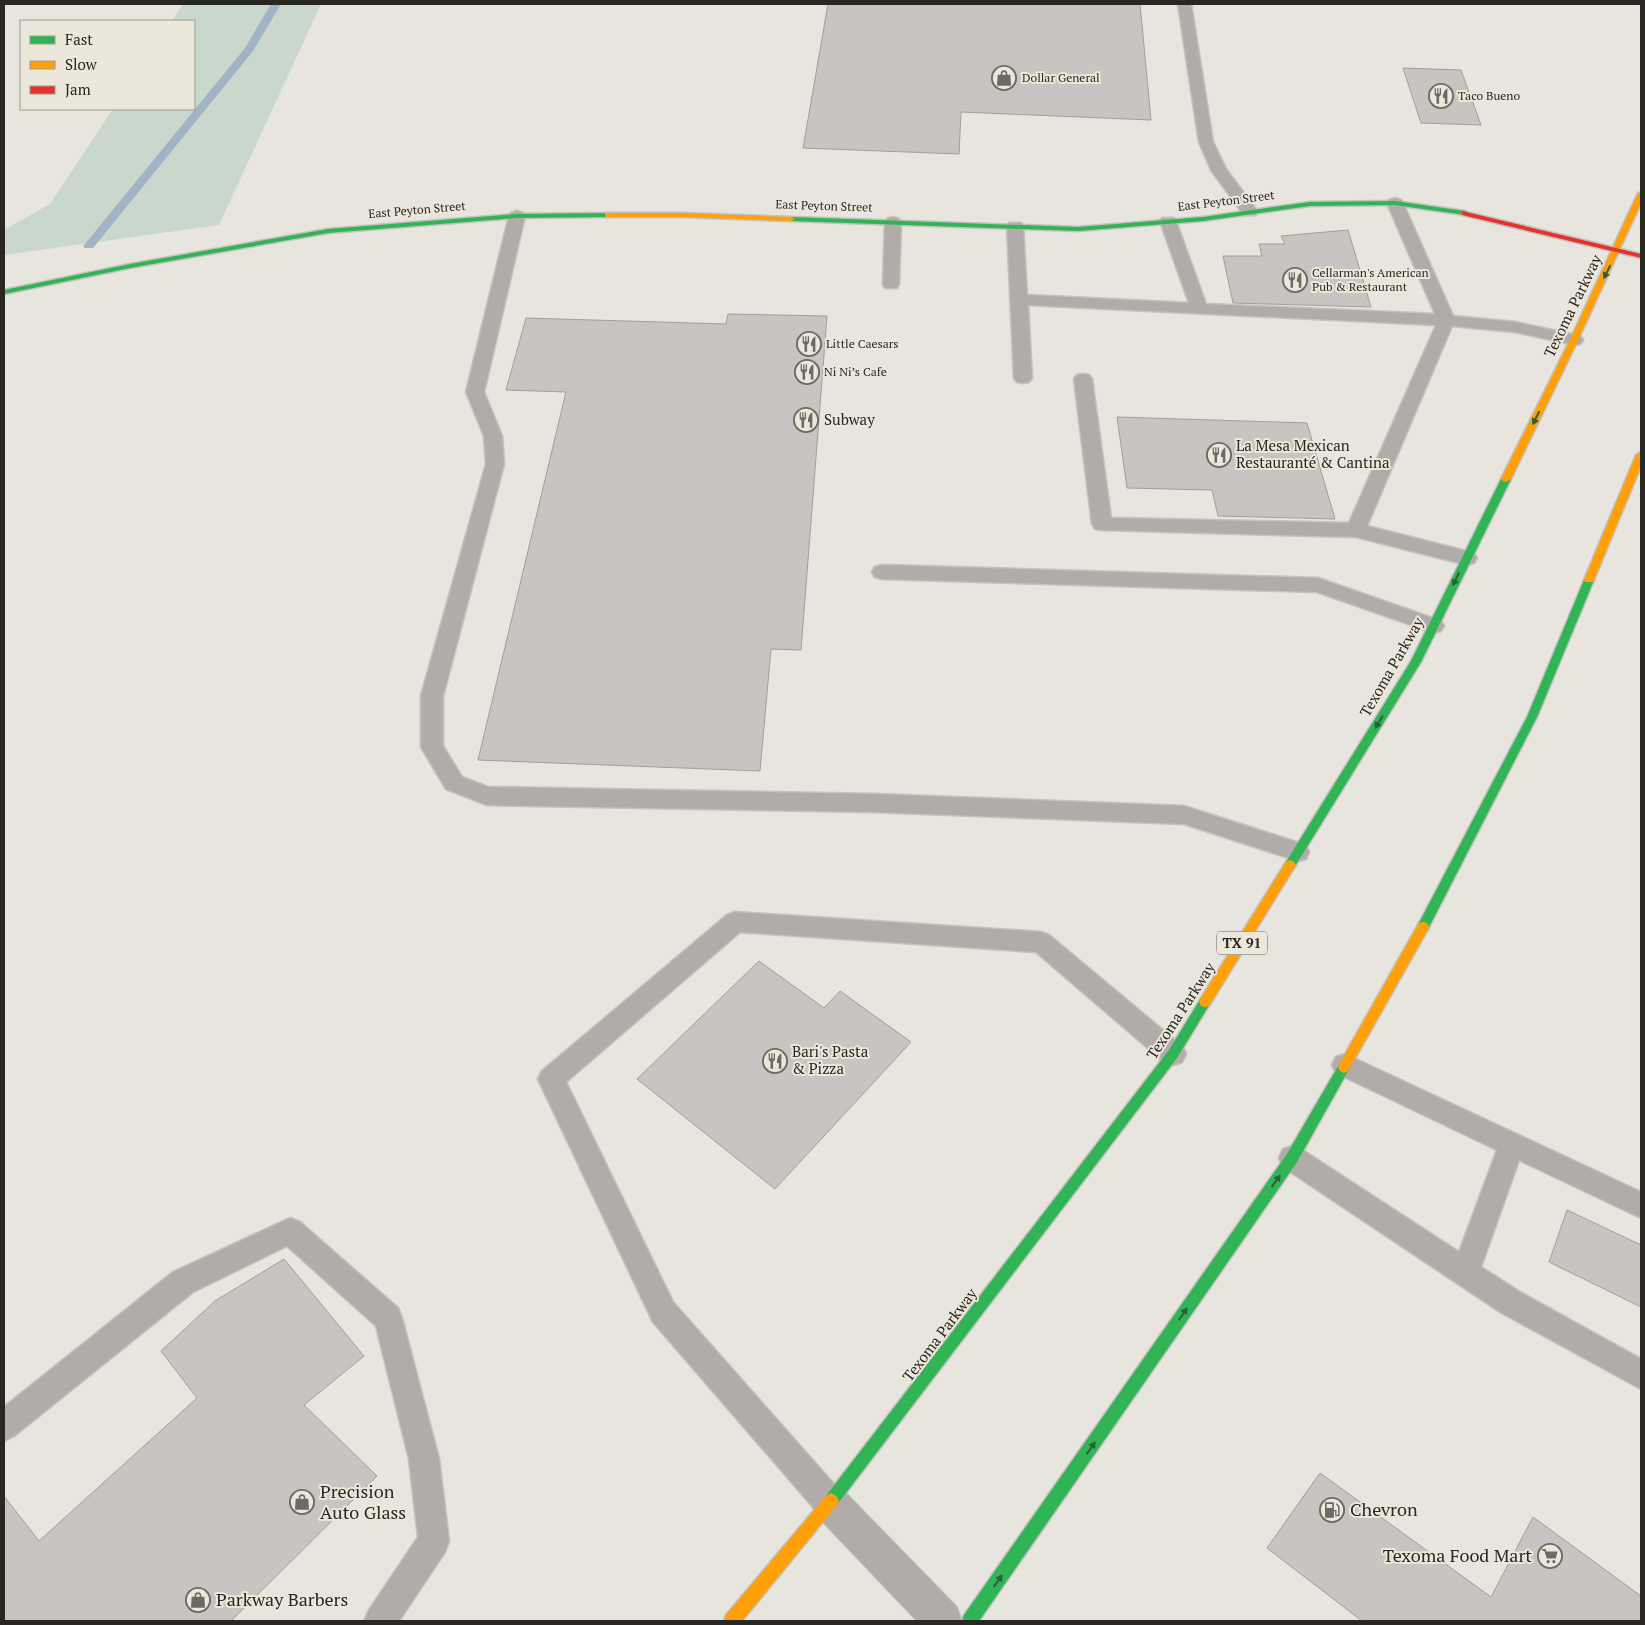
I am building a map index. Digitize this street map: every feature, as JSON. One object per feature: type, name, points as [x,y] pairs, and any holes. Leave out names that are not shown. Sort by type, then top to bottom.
[{"type":"main road","name":"Texoma Parkway","points":[[732,1621],[830,1503],[1173,1054],[1416,662],[1574,340],[1641,195]]},
{"type":"main road","name":"East Peyton Street","points":[[4,292],[130,266],[328,231],[517,216],[682,215],[1078,229],[1168,221],[1310,204],[1395,203],[1457,211],[1641,256]]},
{"type":"main road","points":[[970,1621],[1292,1158],[1414,944],[1532,717],[1641,455]]},
{"type":"street","points":[[830,1503],[943,1621]]},
{"type":"lane","points":[[1184,4],[1206,142],[1219,170],[1250,212]]},
{"type":"lane","points":[[1356,530],[1446,320],[1395,203]]},
{"type":"lane","points":[[517,216],[475,392],[492,436],[495,464],[432,696],[432,747],[454,783],[487,796],[874,803],[1184,815],[1298,852]]},
{"type":"lane","points":[[1168,221],[1200,310]]},
{"type":"lane","points":[[891,284],[893,222]]},
{"type":"lane","points":[[1015,226],[1022,378]]},
{"type":"lane","points":[[1018,300],[1446,320],[1515,327],[1574,340]]},
{"type":"lane","points":[[1084,379],[1102,524],[1356,530],[1467,558]]},
{"type":"lane","points":[[882,572],[1318,586],[1434,626]]},
{"type":"lane","points":[[830,1503],[663,1312],[551,1079],[735,922],[1041,942],[1173,1054]]},
{"type":"lane","points":[[1345,1064],[1641,1205]]},
{"type":"lane","points":[[1465,1273],[1512,1144]]},
{"type":"lane","points":[[1292,1158],[1510,1302],[1641,1375]]},
{"type":"lane","points":[[4,1426],[183,1282],[290,1231],[388,1318],[424,1459],[434,1541],[380,1621]]},
{"type":"shaded area","points":[[183,4],[321,4],[219,225],[4,255],[4,230],[50,204],[112,110],[195,110],[195,20],[173,20]]},
{"type":"building","points":[[828,4],[1140,4],[1151,120],[961,112],[959,154],[803,148]]},
{"type":"building","name":"Taco Bueno","points":[[1403,68],[1461,70],[1481,125],[1421,123]]},
{"type":"building","name":"Cellarman's American Pub & Restaurant","points":[[1348,230],[1371,307],[1233,303],[1223,256],[1262,256],[1259,244],[1285,244],[1281,236]]},
{"type":"building","points":[[728,314],[827,316],[801,650],[771,649],[760,771],[478,760],[566,392],[506,390],[526,318],[726,324]]},
{"type":"building","name":"La Mesa Mexican Restauranté & Cantina","points":[[1117,417],[1307,423],[1335,519],[1218,516],[1212,490],[1127,488]]},
{"type":"building","name":"Bari's Pasta & Pizza","points":[[759,961],[824,1008],[840,991],[911,1042],[775,1189],[637,1079]]},
{"type":"building","points":[[1567,1210],[1641,1245],[1641,1307],[1549,1262]]},
{"type":"building","points":[[284,1259],[364,1356],[304,1405],[377,1476],[231,1621],[4,1621],[4,1496],[39,1541],[197,1398],[161,1351],[215,1301]]},
{"type":"building","name":"Chevron","points":[[1320,1473],[1491,1597],[1533,1517],[1641,1596],[1641,1621],[1362,1621],[1267,1548]]},
{"type":"waterway","points":[[89,246],[249,49],[276,4]]},
{"type":"traffic: fast","points":[[791,219],[1078,229],[1203,219],[1310,204],[1395,203],[1465,213]]},
{"type":"traffic: fast","points":[[4,292],[130,266],[328,231],[517,216],[608,215]]},
{"type":"traffic: fast","points":[[1290,865],[1416,662],[1506,479]]},
{"type":"traffic: fast","points":[[1423,927],[1532,717],[1589,580]]},
{"type":"traffic: fast","points":[[831,1501],[1173,1054],[1205,1002]]},
{"type":"traffic: fast","points":[[970,1621],[1292,1158],[1344,1067]]},
{"type":"traffic: slow","points":[[1506,479],[1574,340],[1641,195]]},
{"type":"traffic: slow","points":[[608,215],[682,215],[791,219]]},
{"type":"traffic: slow","points":[[1589,580],[1641,455]]},
{"type":"traffic: slow","points":[[1205,1002],[1290,865]]},
{"type":"traffic: slow","points":[[1344,1067],[1423,927]]},
{"type":"traffic: slow","points":[[732,1621],[831,1501]]},
{"type":"traffic: jam","points":[[1465,213],[1641,256]]},
{"type":"place","name":"Dollar General","points":[[1004,78]]},
{"type":"place","name":"Taco Bueno","points":[[1441,96]]},
{"type":"place","name":"Cellarman's American Pub & Restaurant","points":[[1295,280]]},
{"type":"place","name":"Little Caesars","points":[[809,344]]},
{"type":"place","name":"Ni Ni’s Cafe","points":[[807,372]]},
{"type":"place","name":"Subway","points":[[806,420]]},
{"type":"place","name":"La Mesa Mexican Restauranté & Cantina","points":[[1219,455]]},
{"type":"place","name":"Bari's Pasta & Pizza","points":[[775,1061]]},
{"type":"place","name":"Precision Auto Glass","points":[[302,1502]]},
{"type":"place","name":"Chevron","points":[[1332,1510]]},
{"type":"place","name":"Texoma Food Mart","points":[[1550,1556]]},
{"type":"place","name":"Parkway Barbers","points":[[198,1600]]}]
